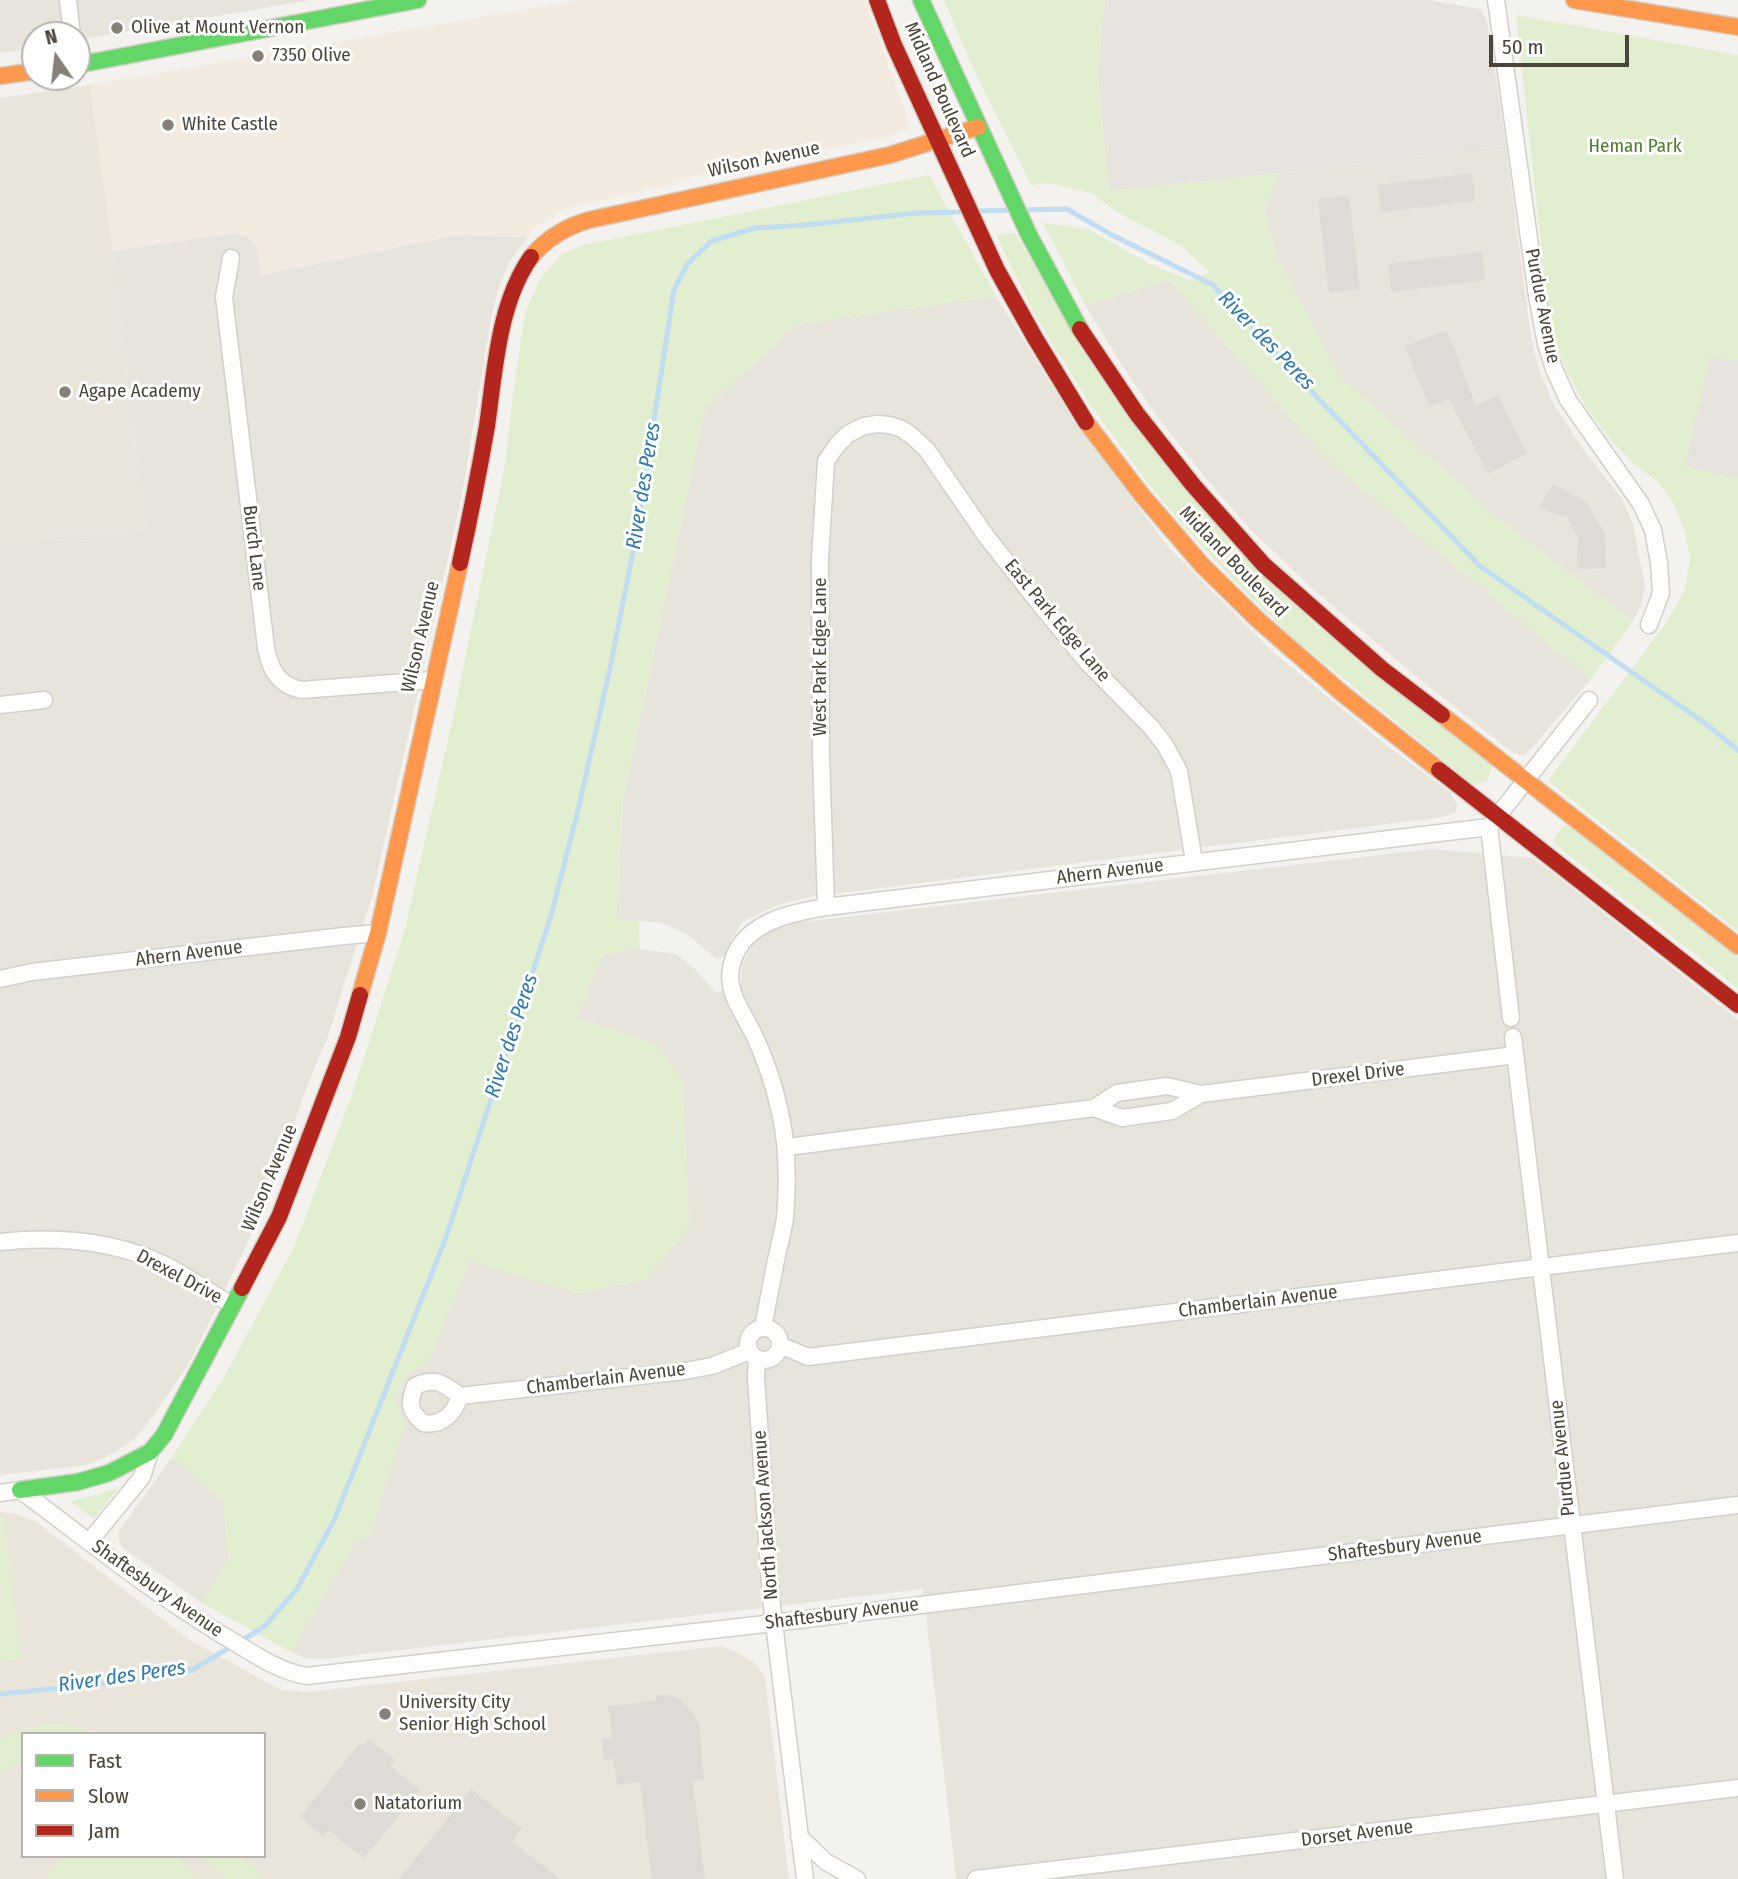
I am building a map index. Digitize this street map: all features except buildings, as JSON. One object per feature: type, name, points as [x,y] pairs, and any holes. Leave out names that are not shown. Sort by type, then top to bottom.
[{"type":"main road","points":[[91,62],[418,0]]},
{"type":"main road","name":"Midland Boulevard","points":[[877,0],[894,45],[997,270],[1083,418],[1141,495],[1202,565],[1258,620],[1343,694],[1493,821],[1738,1005]]},
{"type":"main road","name":"Midland Boulevard","points":[[921,0],[1029,235],[1084,335],[1137,414],[1193,485],[1264,565],[1382,669],[1738,946]]},
{"type":"main road","points":[[1574,0],[1671,8],[1738,27]]},
{"type":"main road","points":[[0,76],[21,73]]},
{"type":"main road","name":"Wilson Avenue","points":[[20,1490],[78,1482],[109,1473],[150,1452],[164,1435],[279,1217],[348,1037],[378,933],[476,493],[505,310],[512,289],[531,255],[562,229],[607,215],[890,155],[978,127]]},
{"type":"street","points":[[68,0],[70,21]]},
{"type":"street","name":"Purdue Avenue","points":[[1496,0],[1539,311],[1546,344],[1568,400],[1641,504],[1653,530],[1661,593],[1649,625]]},
{"type":"street","name":"Burch Lane","points":[[231,258],[223,298],[269,664],[282,682],[300,690],[433,680]]},
{"type":"street","name":"East Park Edge Lane","points":[[864,426],[890,425],[902,429],[928,450],[986,536],[1035,598],[1087,662],[1151,727],[1165,745],[1179,771],[1194,862]]},
{"type":"street","name":"West Park Edge Lane","points":[[826,907],[821,755],[820,559],[827,461],[836,445],[848,434],[864,426]]},
{"type":"street","points":[[0,705],[44,700]]},
{"type":"street","points":[[1511,1018],[1493,821],[1589,700]]},
{"type":"street","name":"Ahern Avenue","points":[[787,1147],[780,1109],[766,1066],[730,983],[733,959],[741,944],[758,928],[776,918],[793,912],[826,907],[1194,862],[1493,821]]},
{"type":"street","name":"Ahern Avenue","points":[[0,979],[32,972],[378,933]]},
{"type":"street","name":"Purdue Avenue","points":[[1513,1037],[1615,1879]]},
{"type":"street","name":"Drexel Drive","points":[[787,1147],[1094,1108],[1117,1093],[1167,1086],[1201,1094],[1515,1055]]},
{"type":"street","name":"Drexel Drive","points":[[1094,1108],[1122,1118],[1172,1111],[1201,1094]]},
{"type":"street","points":[[763,1328],[785,1220],[787,1147]]},
{"type":"street","name":"Drexel Drive","points":[[0,1242],[53,1239],[110,1245],[163,1265],[232,1305]]},
{"type":"street","name":"Chamberlain Avenue","points":[[780,1345],[808,1357],[1738,1243]]},
{"type":"street","points":[[769,1328],[777,1335],[780,1345],[776,1354],[767,1360],[753,1355],[747,1341],[753,1331],[769,1328]]},
{"type":"street","name":"Chamberlain Avenue","points":[[460,1396],[685,1371],[753,1355]]},
{"type":"street","name":"North Jackson Avenue","points":[[753,1355],[774,1623],[805,1879]]},
{"type":"street","name":"Wilson Avenue","points":[[89,1542],[142,1477],[150,1452]]},
{"type":"street","points":[[0,1493],[20,1490]]},
{"type":"street","name":"Shaftesbury Avenue","points":[[20,1490],[192,1617],[272,1665],[289,1673],[306,1676],[774,1623],[1738,1505]]},
{"type":"street","name":"Dorset Avenue","points":[[976,1879],[1738,1788]]},
{"type":"street","points":[[799,1836],[826,1862],[857,1879]]},
{"type":"shaded area","points":[[0,0],[311,0],[91,38],[91,21],[21,21],[21,50],[0,53]]},
{"type":"shaded area","points":[[579,0],[865,0],[909,122],[908,129],[885,137],[685,178],[668,185],[564,209],[532,229],[528,237],[457,235],[261,275],[257,247],[246,235],[234,233],[113,251],[91,85]]},
{"type":"shaded area","points":[[1105,0],[1428,0],[1480,9],[1487,21],[1506,145],[1109,191],[1098,74]]},
{"type":"shaded area","name":"Agape Academy","points":[[48,91],[91,91],[113,251],[146,532],[0,545],[0,98]]},
{"type":"shaded area","points":[[1506,145],[1530,330],[1538,368],[1554,405],[1583,449],[1622,499],[1633,525],[1645,586],[1641,606],[1633,621],[1501,521],[1340,377],[1276,256],[1264,209],[1280,173]]},
{"type":"shaded area","points":[[234,233],[246,235],[257,247],[261,275],[457,235],[528,237],[509,262],[492,313],[461,500],[372,896],[327,1039],[246,1246],[190,1362],[136,1438],[87,1465],[0,1475],[0,545],[146,532],[113,251]]},
{"type":"shaded area","points":[[1169,280],[1329,461],[1591,679],[1530,750],[1523,755],[1513,753],[1406,668],[1313,589],[1251,530],[1157,416],[1085,305]]},
{"type":"shaded area","points":[[996,296],[1077,426],[1169,548],[1274,653],[1386,745],[1451,793],[1457,805],[1455,813],[1443,817],[809,897],[775,906],[742,922],[725,956],[717,960],[688,935],[663,923],[616,919],[623,800],[705,408],[798,324]]},
{"type":"shaded area","points":[[1710,358],[1738,361],[1738,479],[1685,466]]},
{"type":"shaded area","points":[[1432,849],[1532,858],[1738,1020],[1738,1879],[956,1879],[923,1589],[323,1659],[305,1658],[291,1652],[354,1544],[372,1532],[396,1400],[406,1376],[429,1360],[470,1260],[577,1293],[647,1279],[656,1044],[577,1018],[603,954],[640,949],[676,954],[696,970],[716,993],[741,984],[742,965],[753,944],[774,929],[800,922]]},
{"type":"shaded area","points":[[172,1457],[223,1501],[229,1559],[202,1603],[123,1548],[119,1541],[119,1531]]},
{"type":"shaded area","name":"University City Senior High School","points":[[0,1512],[35,1521],[188,1639],[281,1690],[308,1692],[720,1646],[737,1652],[753,1662],[765,1677],[789,1879],[0,1879]]},
{"type":"green space","points":[[944,0],[1105,0],[1098,74],[1109,191],[1280,173],[1264,209],[1276,256],[1340,377],[1501,521],[1633,621],[1591,679],[1329,461],[1169,280],[1085,305],[1043,223],[1088,229],[1150,264],[1189,280],[1209,272],[1182,246],[1117,212],[1091,193],[1049,183],[1031,185],[972,66]]},
{"type":"green space","name":"Heman Park","points":[[1516,15],[1738,55],[1738,931],[1548,781],[1667,622],[1684,591],[1690,560],[1685,532],[1674,504],[1658,482],[1634,464],[1607,436],[1586,407],[1567,372],[1553,336]]},
{"type":"green space","points":[[929,175],[996,296],[798,324],[705,408],[623,800],[616,919],[639,921],[640,949],[603,954],[577,1018],[656,1044],[683,1080],[690,1227],[647,1279],[576,1293],[470,1261],[429,1361],[406,1376],[396,1400],[405,1422],[372,1532],[354,1544],[291,1652],[202,1603],[229,1559],[223,1502],[172,1457],[224,1377],[294,1247],[353,1092],[404,933],[454,713],[505,465],[525,313],[541,277],[562,254],[584,245]]},
{"type":"green space","points":[[1015,233],[1078,337],[1259,572],[1316,625],[1492,765],[1487,780],[1471,783],[1296,640],[1244,591],[1187,530],[1147,482],[1090,404],[1036,317],[996,235]]},
{"type":"green space","points":[[1567,825],[1574,827],[1738,957],[1738,988],[1555,844],[1558,833]]},
{"type":"green space","points":[[119,1487],[94,1519],[70,1501],[100,1494]]},
{"type":"green space","points":[[5,1517],[21,1659],[0,1661],[0,1518]]},
{"type":"green space","points":[[54,1723],[72,1725],[92,1732],[21,1732],[21,1761],[0,1774],[0,1740],[26,1729]]},
{"type":"green space","points":[[64,1858],[179,1858],[201,1879],[44,1879]]},
{"type":"green space","points":[[203,1858],[244,1858],[267,1879],[226,1879]]},
{"type":"waterway","name":"River des Peres","points":[[1024,210],[1067,209],[1112,235],[1213,285],[1306,386],[1480,566],[1706,724],[1738,750]]},
{"type":"waterway","name":"River des Peres","points":[[975,211],[1011,210]]},
{"type":"waterway","name":"River des Peres","points":[[0,1694],[137,1680],[192,1670],[264,1627],[297,1589],[335,1518],[445,1240],[551,916],[609,673],[636,537],[674,290],[688,263],[712,241],[755,228],[916,213],[966,212]]},
{"type":"traffic: fast","points":[[91,62],[418,0]]},
{"type":"traffic: fast","points":[[921,0],[1029,235],[1080,329]]},
{"type":"traffic: fast","points":[[20,1490],[78,1482],[109,1473],[150,1452],[164,1435],[242,1288]]},
{"type":"traffic: slow","points":[[1574,0],[1738,27]]},
{"type":"traffic: slow","points":[[0,76],[21,73]]},
{"type":"traffic: slow","points":[[531,257],[557,234],[589,220],[890,155],[978,127]]},
{"type":"traffic: slow","points":[[1086,422],[1141,494],[1202,565],[1258,620],[1343,694],[1439,770]]},
{"type":"traffic: slow","points":[[360,995],[378,933],[460,563]]},
{"type":"traffic: slow","points":[[1442,715],[1738,946]]},
{"type":"traffic: jam","points":[[877,0],[894,45],[997,270],[1086,422]]},
{"type":"traffic: jam","points":[[460,563],[484,443],[500,338],[511,296],[531,257]]},
{"type":"traffic: jam","points":[[1080,329],[1137,414],[1193,485],[1264,565],[1382,669],[1442,715]]},
{"type":"traffic: jam","points":[[1439,770],[1738,1005]]},
{"type":"traffic: jam","points":[[242,1288],[279,1217],[348,1037],[360,995]]},
{"type":"place","name":"Olive at Mount Vernon","points":[[117,28]]},
{"type":"place","name":"7350 Olive","points":[[258,56]]},
{"type":"place","name":"White Castle","points":[[168,125]]},
{"type":"place","name":"Agape Academy","points":[[65,392]]},
{"type":"place","name":"University City Senior High School","points":[[385,1714]]},
{"type":"place","name":"Natatorium","points":[[360,1804]]}]
